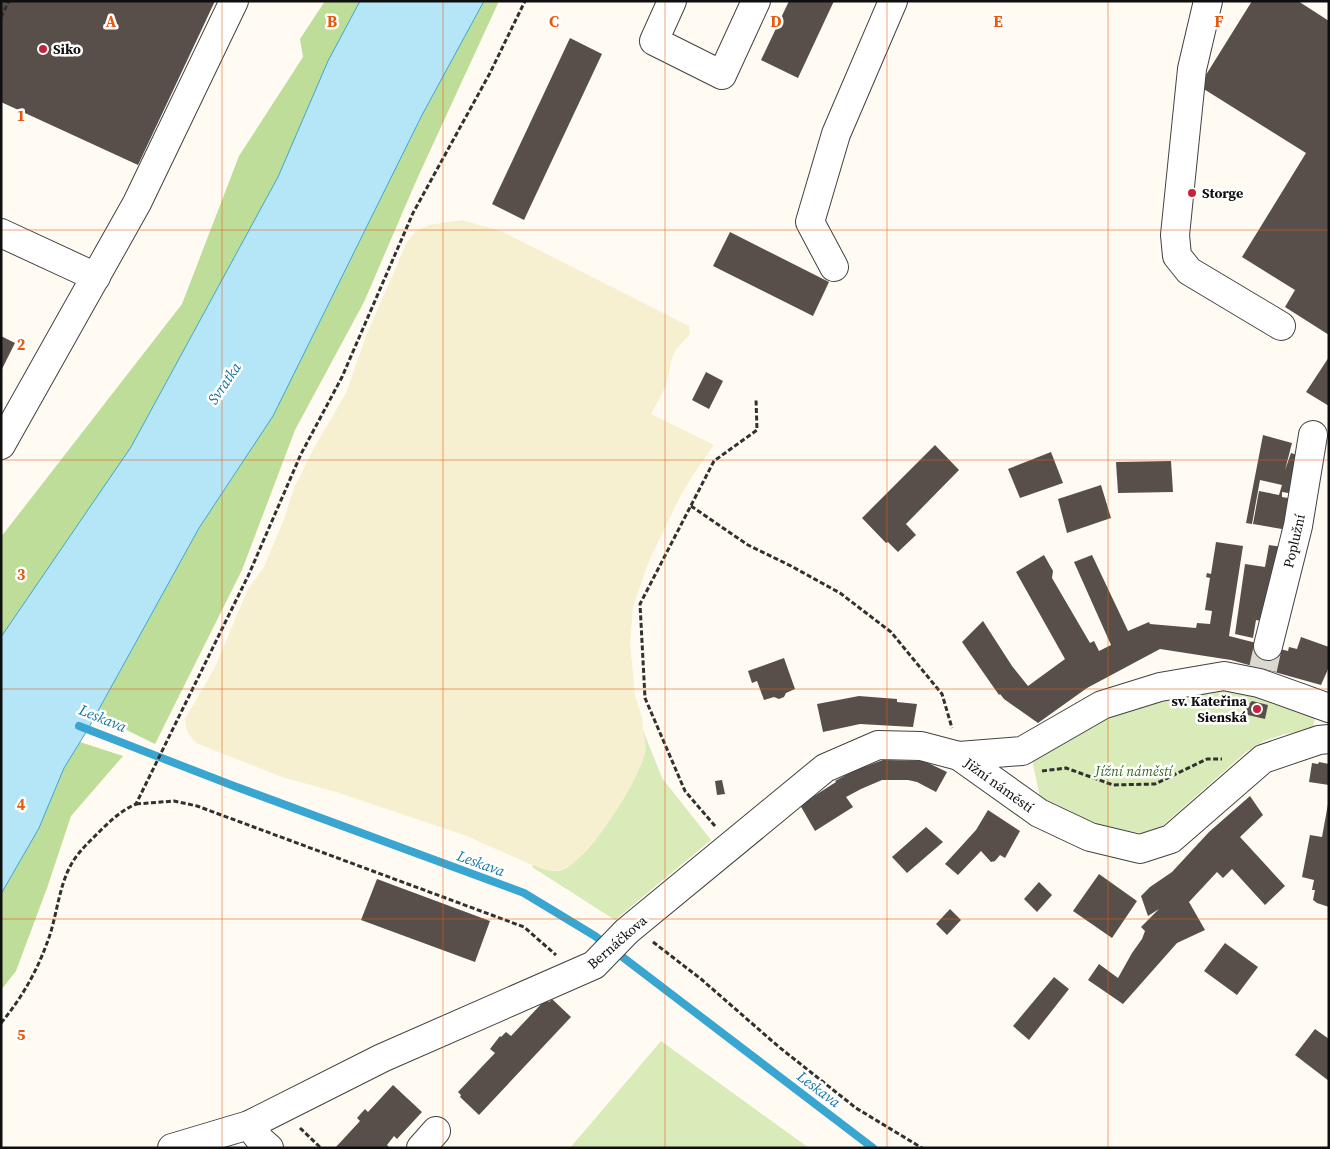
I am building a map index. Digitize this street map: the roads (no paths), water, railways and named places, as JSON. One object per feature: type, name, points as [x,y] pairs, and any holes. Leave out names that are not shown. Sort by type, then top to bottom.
[{"type":"street","points":[[1,445],[138,203],[234,1]]},
{"type":"street","points":[[672,1],[654,41],[722,75],[756,1]]},
{"type":"street","points":[[834,267],[810,222],[836,134],[893,1]]},
{"type":"street","points":[[1208,1],[1192,69],[1175,235],[1177,256],[1189,271],[1282,326]]},
{"type":"street","points":[[1,233],[96,277]]},
{"type":"street","name":"Poplužní","points":[[1263,666],[1298,526],[1313,435]]},
{"type":"street","name":"Jižní náměstí","points":[[959,756],[1022,751],[1102,705],[1160,686],[1224,676],[1263,666],[1329,708]]},
{"type":"street","name":"Jižní náměstí","points":[[959,756],[1039,814],[1090,837],[1140,849],[1171,839],[1263,759],[1319,740],[1329,739]]},
{"type":"street","name":"Bernáčkova","points":[[172,1148],[250,1124],[382,1058],[585,970],[635,925],[826,768],[878,745],[921,746],[959,756]]},
{"type":"street","points":[[250,1124],[261,1141],[269,1148]]},
{"type":"water","name":"Svratka","points":[[360,1],[484,1],[422,115],[273,416],[199,528],[88,729],[64,768],[39,828],[1,894],[1,637],[131,447],[278,177],[328,61]]},
{"type":"waterway","name":"Leskava","points":[[79,726],[234,786],[524,893],[595,936],[873,1148]]},
{"type":"tunnel","points":[[1263,669],[1268,646]]},
{"type":"place","name":"Siko","points":[[43,49]]},
{"type":"place","name":"Storge","points":[[1192,193]]},
{"type":"place","name":"sv. Kateřina Sienská","points":[[1257,709]]},
{"type":"park label","name":"Jížní náměstí","points":[[1134,771]]}]
